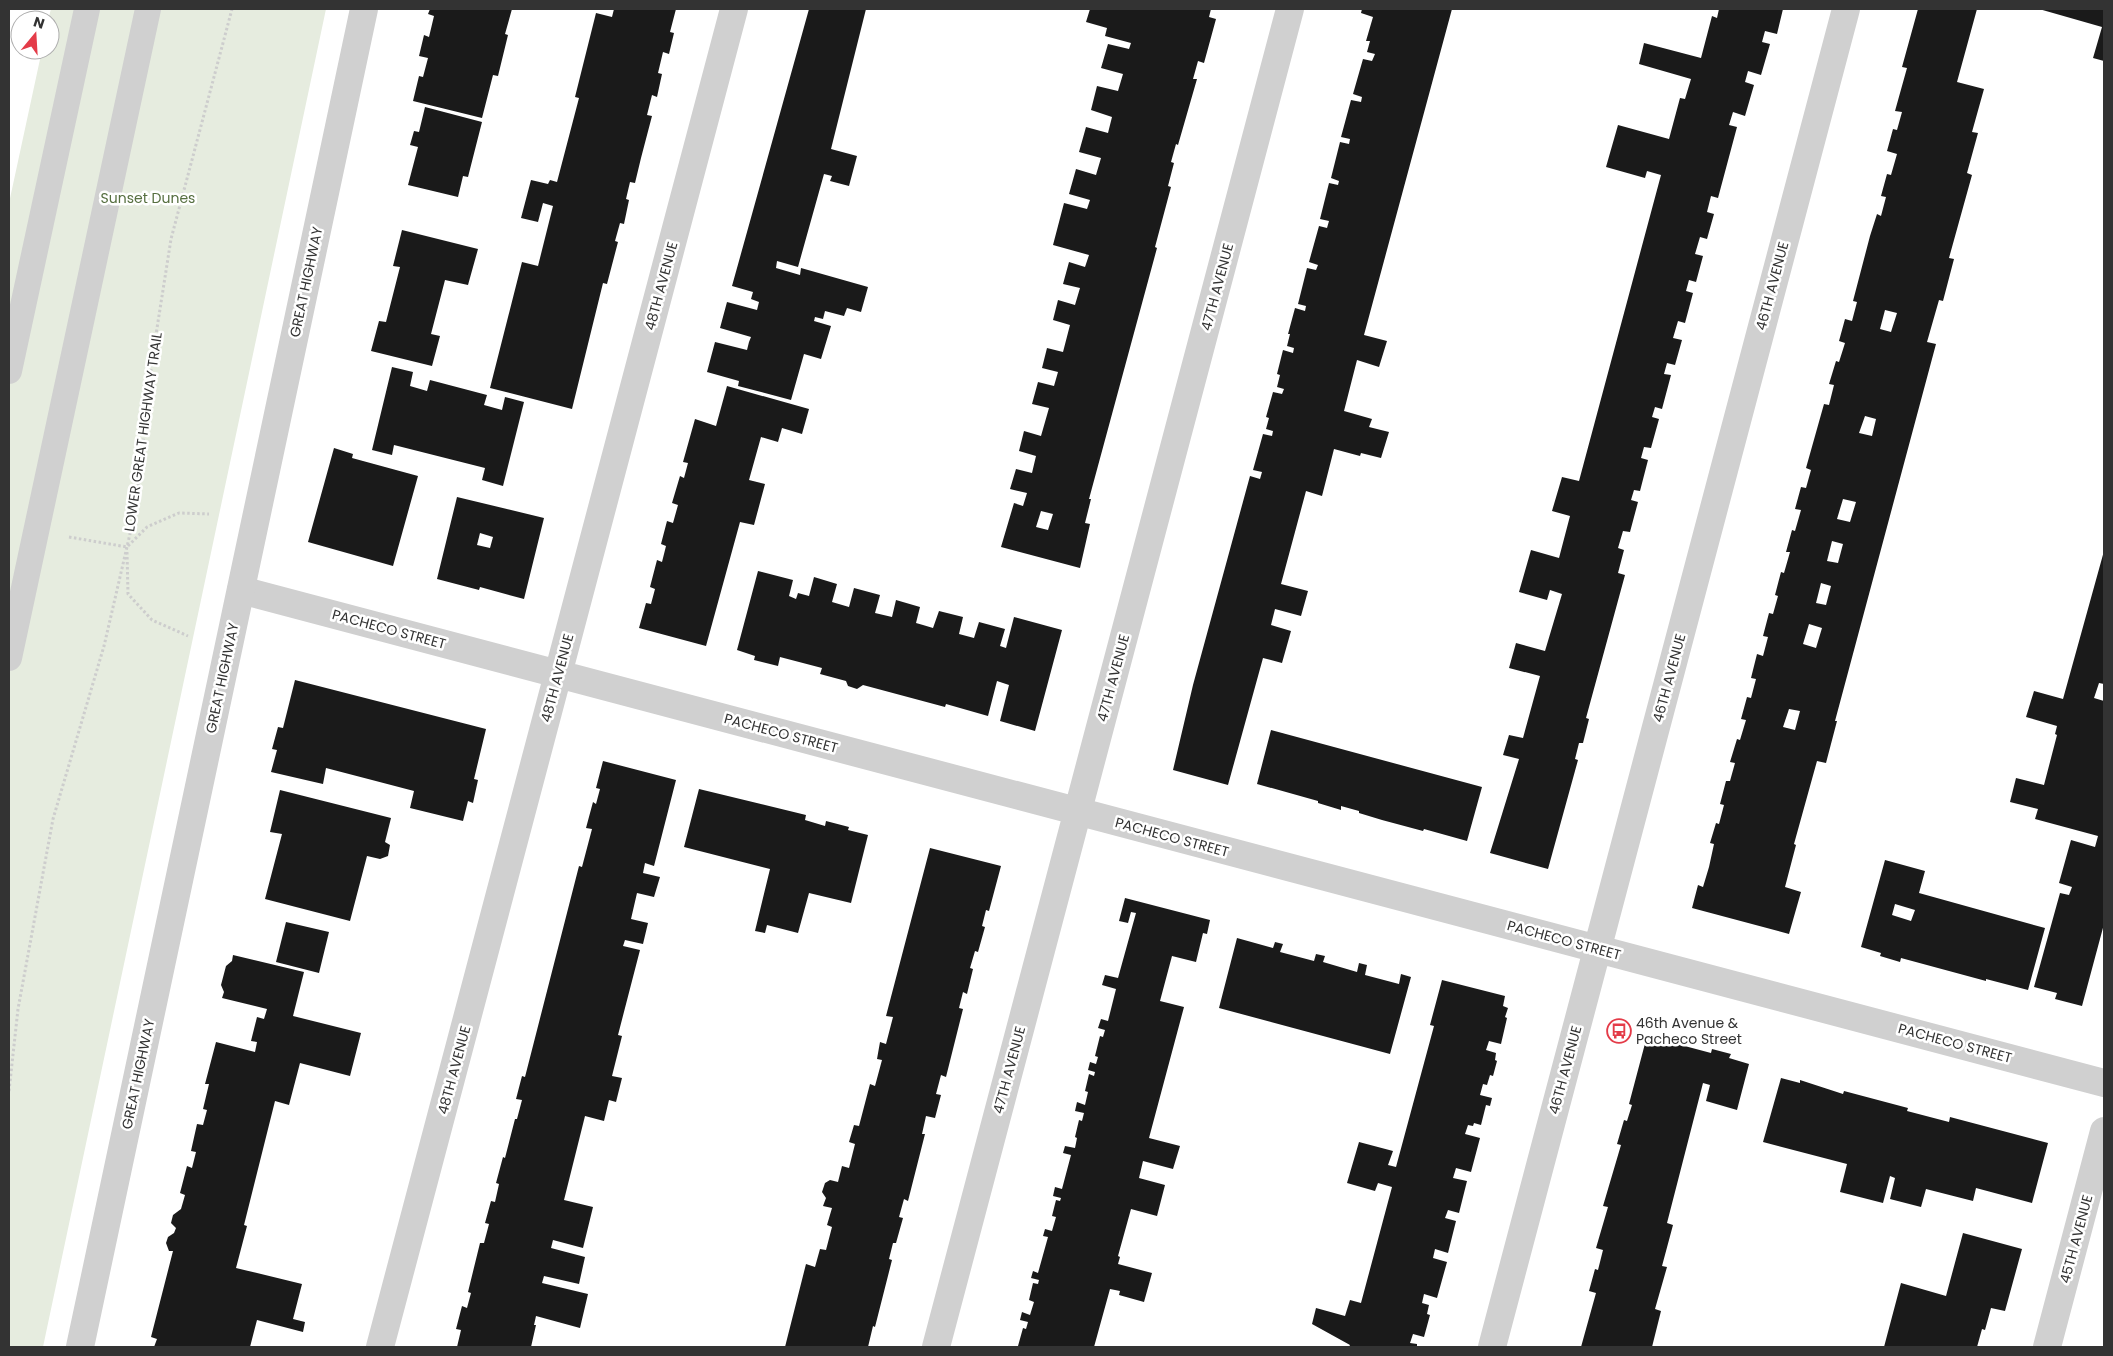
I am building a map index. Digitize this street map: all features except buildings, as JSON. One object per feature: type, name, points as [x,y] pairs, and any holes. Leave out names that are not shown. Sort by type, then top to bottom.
[{"type":"street","points":[[9,371],[87,9]]},
{"type":"street","points":[[9,658],[148,9]]},
{"type":"street","name":"GREAT HIGHWAY","points":[[80,1347],[364,9]]},
{"type":"street","name":"48TH AVENUE","points":[[380,1347],[734,9]]},
{"type":"street","name":"47TH AVENUE","points":[[936,1347],[1290,9]]},
{"type":"street","name":"46TH AVENUE","points":[[1492,1347],[1846,9]]},
{"type":"street","name":"PACHECO STREET","points":[[240,590],[2104,1083]]},
{"type":"street","name":"45TH AVENUE","points":[[2047,1347],[2104,1131]]},
{"type":"path","name":"LOWER GREAT HIGHWAY TRAIL","points":[[9,1091],[18,1010],[52,818],[104,646],[136,508],[152,360],[171,238],[232,9]]},
{"type":"path","points":[[188,636],[152,620],[128,594],[127,546],[147,526],[178,514],[209,514]]},
{"type":"green space","name":"Sunset Dunes","points":[[326,9],[43,1347],[9,1347],[9,203],[40,60],[60,60],[60,10],[51,10]]},
{"type":"place","name":"46th Avenue & Pacheco Street","points":[[1619,1031]]}]
